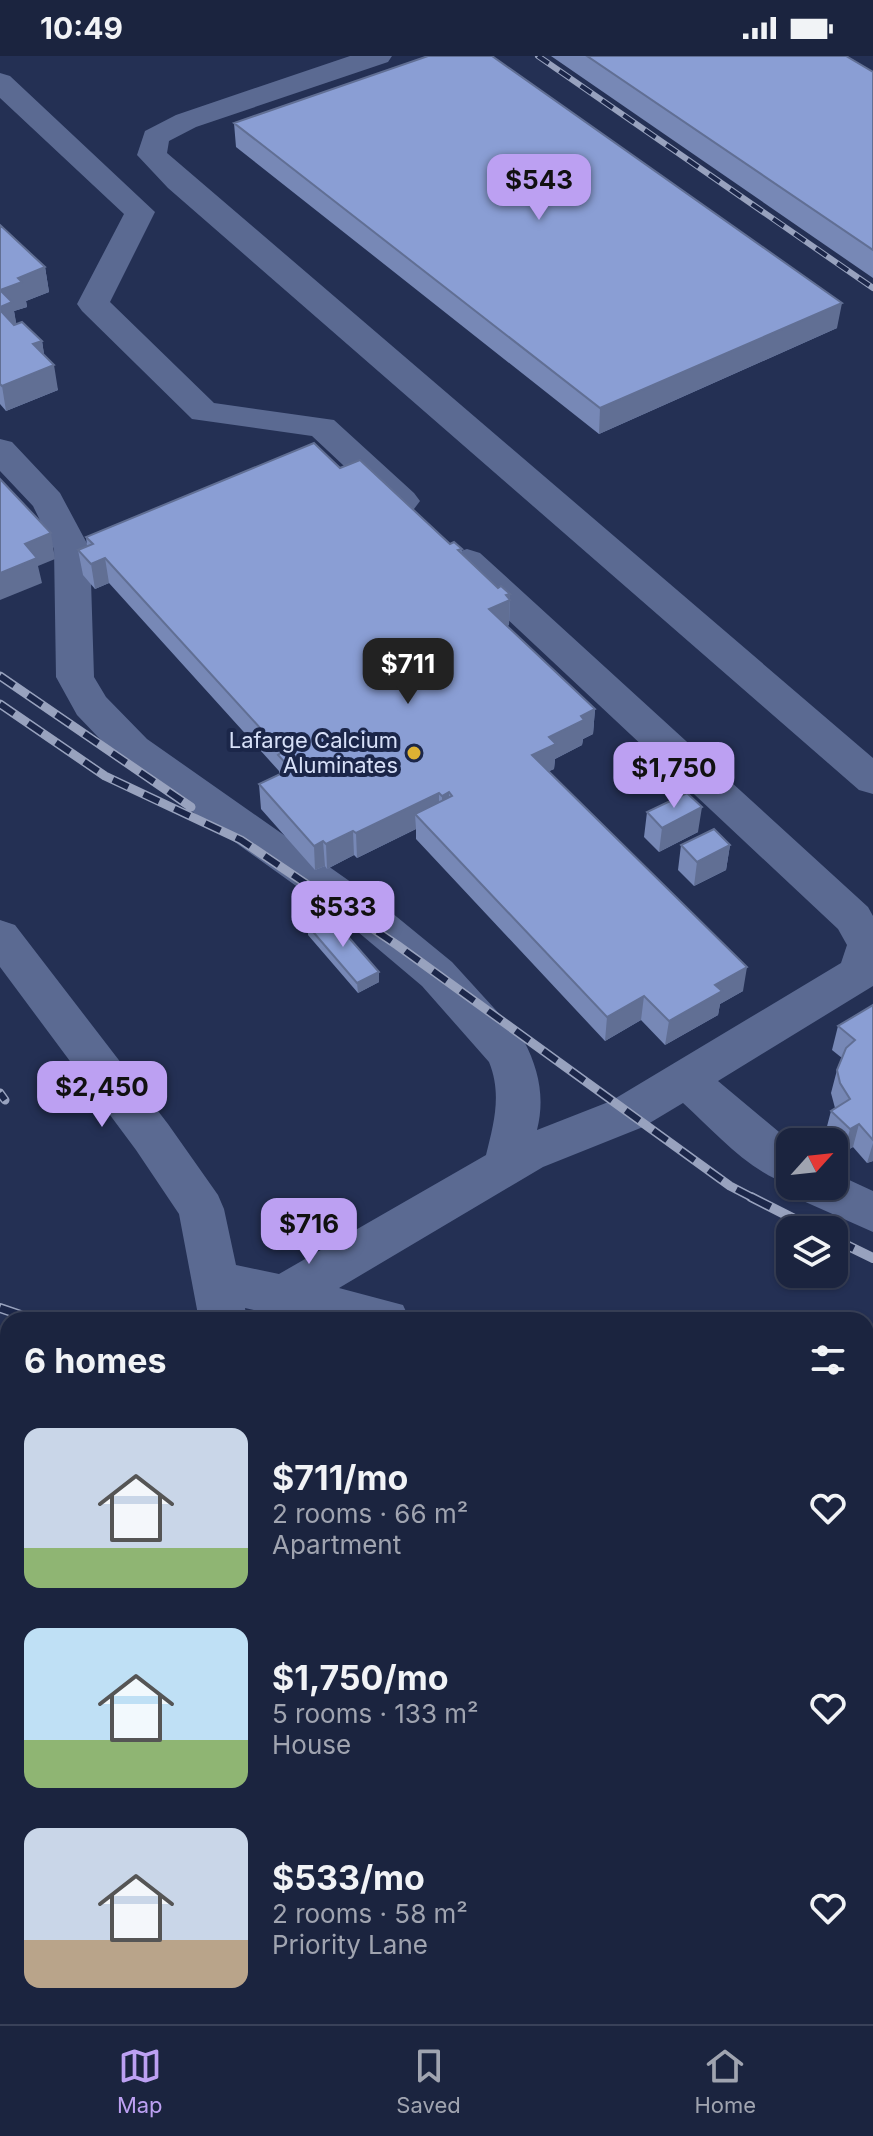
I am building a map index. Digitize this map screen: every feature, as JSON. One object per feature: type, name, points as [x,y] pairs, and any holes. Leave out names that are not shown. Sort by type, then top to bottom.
[{"type":"street","points":[[378,56],[186,121],[155,137],[152,155],[191,193],[873,780]]},
{"type":"street","points":[[0,82],[140,212],[93,304],[204,412],[322,427],[853,918],[868,945],[860,973],[627,1114],[506,1165],[282,1297]]},
{"type":"street","points":[[0,450],[48,501],[72,549],[75,677],[91,706],[133,749],[360,910],[437,974],[508,1053],[517,1076],[519,1113],[506,1165]]},
{"type":"street","points":[[0,936],[152,1137],[201,1209],[220,1300],[282,1297],[350,1312]]},
{"type":"street","points":[[685,1078],[776,1156]]},
{"type":"street","points":[[847,1200],[873,1212]]},
{"type":"building","points":[[428,56],[492,56],[842,303],[600,408],[234,123]]},
{"type":"building","points":[[587,56],[846,56],[873,72],[873,250]]},
{"type":"building","points":[[0,225],[45,267],[18,278],[22,282],[0,290]]},
{"type":"building","points":[[0,290],[12,302],[0,307]]},
{"type":"building","points":[[0,310],[14,325],[22,322],[42,341],[33,344],[54,365],[2,386],[0,384]]},
{"type":"building","name":"Lafarge Calcium Aluminates","points":[[314,443],[340,468],[360,460],[450,544],[454,542],[462,549],[458,550],[498,588],[501,586],[510,594],[506,595],[510,600],[489,609],[595,709],[581,716],[584,720],[549,737],[556,744],[532,755],[747,967],[715,985],[722,991],[669,1021],[644,996],[607,1017],[415,814],[452,796],[449,792],[442,796],[439,793],[356,833],[353,831],[326,844],[323,841],[314,846],[259,784],[291,769],[278,755],[282,752],[105,558],[91,564],[78,550],[93,544],[86,537]]},
{"type":"building","points":[[0,479],[51,533],[25,544],[37,558],[0,573]]},
{"type":"building","points":[[687,793],[702,807],[662,828],[647,812]]},
{"type":"building","points":[[714,829],[730,845],[697,862],[681,845]]},
{"type":"building","points":[[329,915],[379,972],[357,983],[308,926]]},
{"type":"building","points":[[873,1005],[873,1140],[859,1124],[850,1129],[831,1111],[850,1099],[840,1083],[837,1070],[846,1048],[855,1040],[838,1026]]},
{"type":"railway","points":[[538,56],[873,288]]},
{"type":"railway","points":[[0,676],[191,807]]},
{"type":"railway","points":[[0,704],[105,776],[241,840],[397,945],[730,1186],[755,1199]]},
{"type":"railway","points":[[0,1093],[5,1100]]},
{"type":"railway","points":[[751,1197],[788,1216]]},
{"type":"railway","points":[[848,1246],[873,1258]]},
{"type":"railway","points":[[0,1308],[12,1312]]},
{"type":"place","name":"Lafarge Calcium Aluminates","points":[[414,753]]}]
